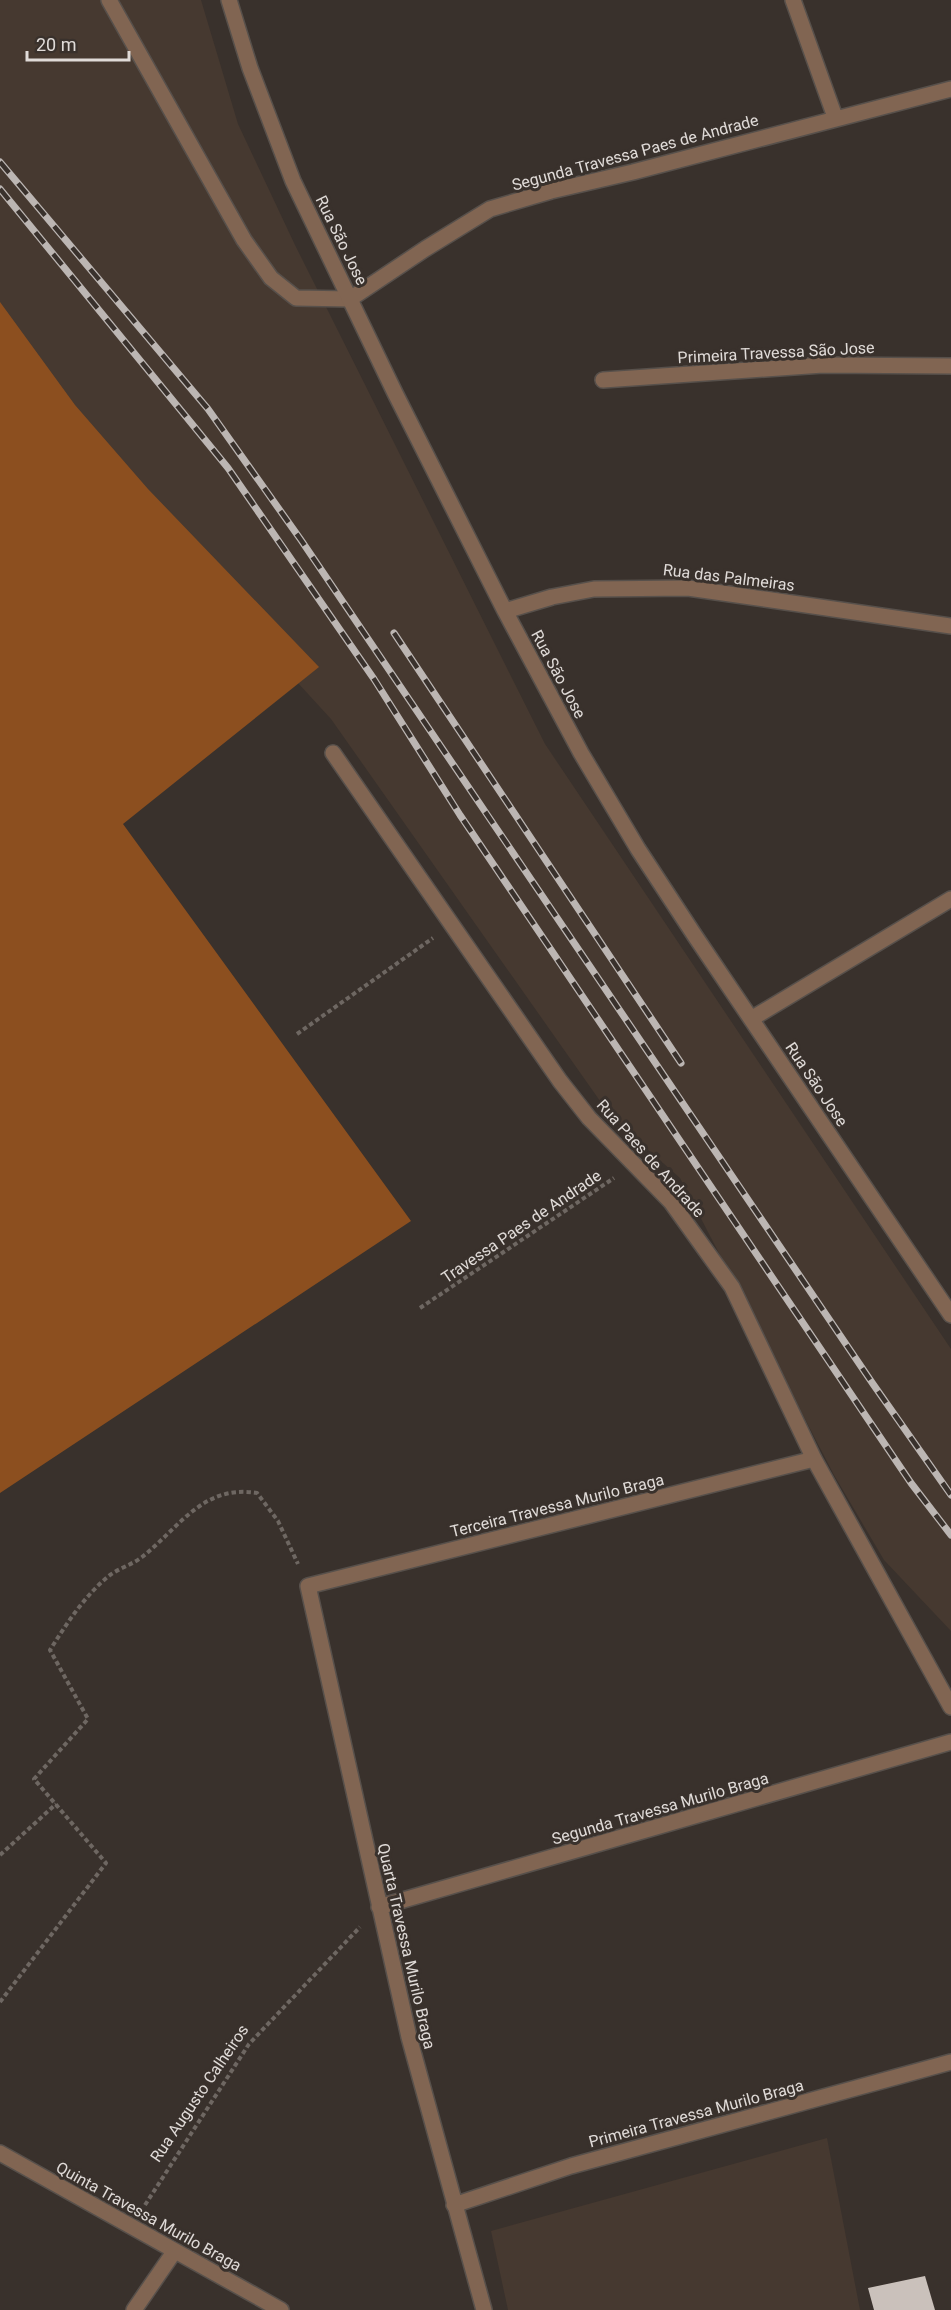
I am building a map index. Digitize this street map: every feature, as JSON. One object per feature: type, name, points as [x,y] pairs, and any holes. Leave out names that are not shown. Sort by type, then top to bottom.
[{"type":"street","points":[[109,0],[244,240],[271,278],[296,298],[350,299]]},
{"type":"street","name":"Rua São Jose","points":[[228,0],[250,68],[293,181],[505,611],[581,753],[638,849],[951,1315]]},
{"type":"street","points":[[793,0],[835,117]]},
{"type":"street","name":"Segunda Travessa Paes de Andrade","points":[[350,299],[424,249],[490,209],[835,117],[951,89]]},
{"type":"street","name":"Primeira Travessa São Jose","points":[[603,380],[823,365],[951,366]]},
{"type":"street","name":"Rua das Palmeiras","points":[[505,611],[552,597],[594,589],[688,588],[951,626]]},
{"type":"street","name":"Rua Paes de Andrade","points":[[333,753],[560,1081],[589,1118],[671,1202],[732,1287],[814,1459],[951,1707]]},
{"type":"street","points":[[751,1018],[951,899]]},
{"type":"street","name":"Terceira Travessa Murilo Braga","points":[[308,1586],[814,1459]]},
{"type":"street","name":"Quarta Travessa Murilo Braga","points":[[308,1586],[410,2037],[484,2310]]},
{"type":"street","name":"Segunda Travessa Murilo Braga","points":[[379,1907],[951,1742]]},
{"type":"street","name":"Primeira Travessa Murilo Braga","points":[[454,2205],[571,2166],[951,2062]]},
{"type":"street","name":"Quinta Travessa Murilo Braga","points":[[0,2154],[281,2310]]},
{"type":"street","points":[[134,2310],[174,2252]]},
{"type":"path","points":[[297,1034],[451,925]]},
{"type":"path","name":"Travessa Paes de Andrade","points":[[420,1308],[635,1164]]},
{"type":"path","points":[[0,2002],[106,1863],[34,1779],[88,1719],[50,1650],[72,1615],[110,1575],[141,1558],[197,1505],[237,1490],[257,1493],[278,1521],[308,1586]]},
{"type":"path","points":[[0,1854],[56,1804]]},
{"type":"path","name":"Rua Augusto Calheiros","points":[[131,2227],[249,2044],[379,1907]]},
{"type":"shaded area","points":[[0,0],[201,0],[238,124],[295,245],[545,744],[951,1349],[951,1631],[884,1560],[834,1475],[680,1178],[612,1118],[331,719],[45,407],[0,345]]},
{"type":"shaded area","points":[[0,302],[75,405],[148,489],[319,667],[123,824],[411,1221],[0,1493]]},
{"type":"shaded area","points":[[827,2138],[860,2310],[508,2310],[491,2231]]},
{"type":"building","points":[[925,2276],[935,2310],[874,2310],[868,2288]]},
{"type":"railway","points":[[0,162],[208,409],[301,540],[873,1384],[951,1495]]},
{"type":"railway","points":[[0,189],[228,468],[374,679],[460,815],[911,1483],[951,1535]]},
{"type":"railway","points":[[394,633],[681,1063]]}]
